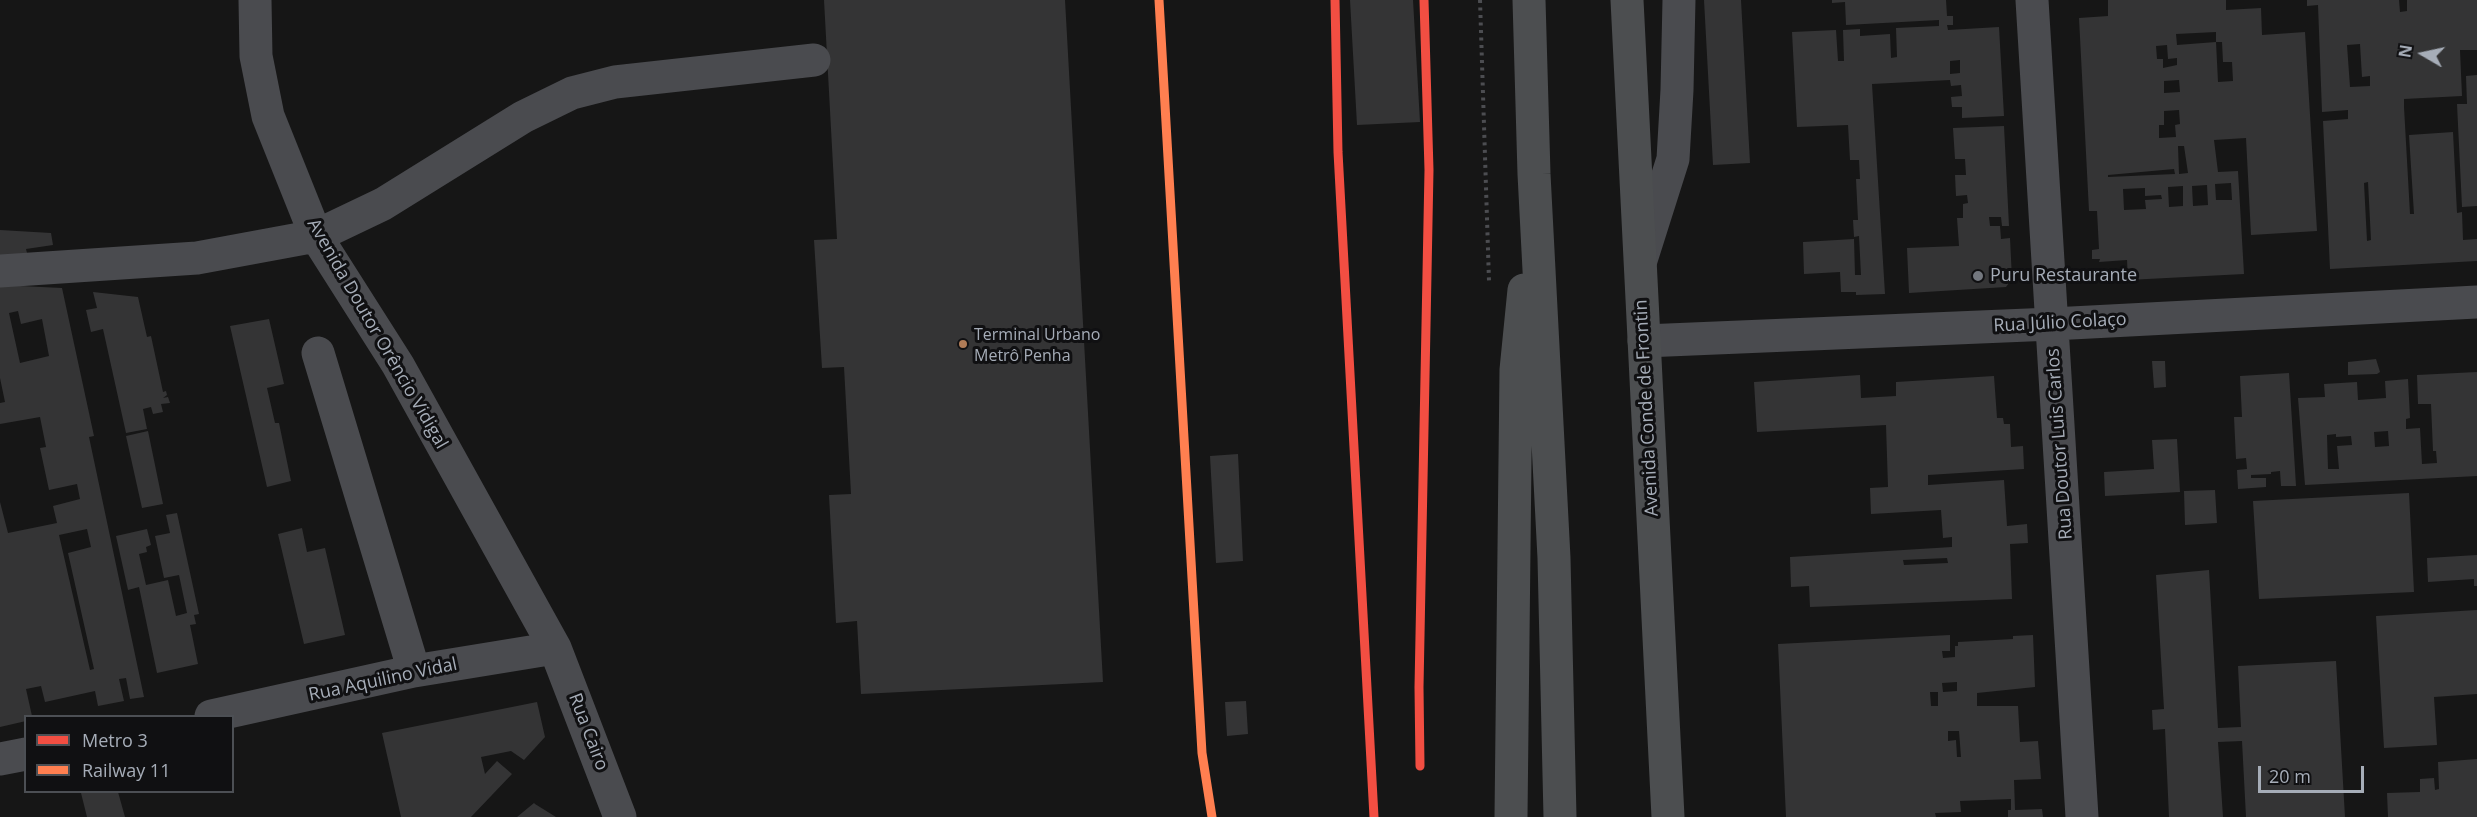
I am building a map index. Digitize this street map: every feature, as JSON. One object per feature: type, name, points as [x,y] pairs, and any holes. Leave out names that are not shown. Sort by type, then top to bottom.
[{"type":"highway","points":[[1529,0],[1534,174],[1554,558],[1560,817]]},
{"type":"highway","name":"Avenida Conde de Frontin","points":[[1627,0],[1668,817]]},
{"type":"highway","points":[[1510,817],[1516,370],[1534,174]]},
{"type":"street","name":"Avenida Doutor Orêncio Vidigal","points":[[255,0],[256,56],[268,117],[316,236],[398,365],[555,648]]},
{"type":"street","points":[[1641,262],[1672,159],[1677,90],[1679,0]]},
{"type":"street","name":"Rua Doutor Luis Carlos","points":[[2032,0],[2082,817]]},
{"type":"street","points":[[0,271],[197,258],[316,236],[383,204],[522,117],[572,93],[615,82],[814,60]]},
{"type":"street","name":"Rua Júlio Colaço","points":[[1644,342],[2477,302]]},
{"type":"street","points":[[318,353],[414,671]]},
{"type":"street","name":"Rua Aquilino Vidal","points":[[220,715],[414,671],[555,648]]},
{"type":"street","name":"Rua Cairo","points":[[555,648],[620,817]]},
{"type":"street","points":[[0,759],[24,754]]},
{"type":"building","name":"Terminal Urbano Metrô Penha","points":[[824,0],[1065,0],[1103,682],[861,694],[857,621],[836,623],[829,495],[851,494],[844,367],[822,368],[814,240],[837,239]]},
{"type":"building","points":[[1350,0],[1413,0],[1420,122],[1357,125]]},
{"type":"building","points":[[1704,0],[1741,0],[1750,163],[1713,165]]},
{"type":"building","points":[[1832,0],[1946,0],[1947,16],[1953,16],[1953,25],[1947,25],[1948,30],[1999,27],[2004,116],[1962,118],[1962,107],[1952,107],[1951,97],[1962,96],[1961,85],[1951,86],[1950,80],[1872,84],[1885,294],[1856,295],[1856,292],[1841,292],[1840,272],[1804,274],[1803,242],[1854,239],[1855,275],[1861,275],[1859,236],[1854,237],[1853,220],[1858,220],[1856,179],[1860,179],[1859,160],[1850,160],[1848,125],[1797,127],[1792,32],[1836,30],[1838,61],[1844,61],[1843,30],[1860,29],[1860,36],[1890,34],[1891,58],[1897,57],[1896,28],[1939,26],[1939,20],[1846,25],[1845,2],[1832,3]],"holes":[[[1960,60],[1960,73],[1950,74],[1950,61]]]},
{"type":"building","points":[[2108,0],[2226,0],[2226,10],[2261,8],[2262,35],[2305,32],[2317,231],[2251,235],[2246,138],[2214,140],[2218,172],[2238,171],[2244,274],[2128,280],[2127,260],[2099,262],[2100,259],[2092,259],[2092,250],[2099,249],[2097,211],[2089,211],[2079,18],[2108,16]],"holes":[[[2216,32],[2216,42],[2177,45],[2176,34]],[[2216,42],[2222,42],[2223,62],[2232,62],[2233,81],[2218,82]],[[2167,45],[2168,59],[2177,58],[2177,65],[2163,68],[2163,59],[2157,59],[2156,46]],[[2179,80],[2180,92],[2164,93],[2164,81]],[[2179,110],[2180,124],[2175,125],[2176,137],[2159,138],[2159,125],[2164,125],[2164,111]],[[2178,146],[2184,146],[2188,173],[2179,174]],[[2174,169],[2175,174],[2108,177],[2108,175]],[[2231,183],[2232,200],[2216,200],[2215,184]],[[2207,185],[2208,205],[2193,206],[2192,186]],[[2183,186],[2183,206],[2169,207],[2168,187]],[[2145,188],[2145,196],[2161,195],[2162,199],[2145,200],[2146,209],[2124,210],[2123,189]]]},
{"type":"building","points":[[2307,0],[2399,0],[2400,12],[2407,11],[2407,0],[2477,0],[2477,50],[2460,50],[2462,96],[2404,99],[2404,107],[2410,214],[2414,214],[2409,135],[2453,132],[2457,213],[2462,212],[2463,240],[2477,239],[2477,261],[2330,269],[2323,121],[2348,119],[2348,110],[2322,112],[2318,5],[2307,6]],"holes":[[[2360,44],[2362,77],[2370,76],[2370,86],[2350,87],[2347,45]],[[2368,182],[2371,240],[2367,241],[2364,183]]]},
{"type":"building","points":[[2477,75],[2477,206],[2462,207],[2457,104],[2467,104],[2466,76]]},
{"type":"building","points":[[2004,126],[2009,226],[2002,226],[2001,217],[1989,217],[1990,226],[2000,226],[2001,239],[2010,238],[2012,279],[2006,287],[1909,293],[1907,248],[1959,246],[1957,218],[1963,218],[1963,204],[1968,203],[1967,195],[1956,196],[1955,175],[1966,175],[1965,159],[1955,159],[1953,128]]},
{"type":"building","points":[[0,230],[51,233],[53,245],[26,249],[29,261],[0,268]]},
{"type":"building","points":[[0,285],[62,288],[94,436],[89,437],[144,697],[130,699],[126,678],[119,679],[124,701],[98,706],[95,691],[45,702],[41,686],[26,689],[32,715],[24,715],[24,721],[0,727],[0,502],[8,533],[57,523],[53,506],[80,499],[77,484],[49,490],[40,448],[46,447],[40,417],[0,424],[0,403],[5,402],[0,378]],"holes":[[[18,311],[21,324],[42,319],[49,356],[20,363],[9,313]],[[87,529],[91,547],[68,553],[94,669],[90,670],[59,535]]]},
{"type":"building","points":[[93,292],[138,297],[147,337],[151,336],[163,392],[166,391],[167,395],[163,398],[168,397],[170,403],[161,404],[163,412],[153,414],[151,407],[143,409],[147,429],[126,433],[103,329],[91,332],[86,310],[97,308]]},
{"type":"building","points":[[269,319],[284,384],[267,388],[275,423],[279,423],[291,481],[267,487],[230,326]]},
{"type":"building","points":[[2376,359],[2380,372],[2377,374],[2348,375],[2348,362]]},
{"type":"building","points":[[2152,361],[2165,361],[2166,387],[2154,388]]},
{"type":"building","points":[[2477,372],[2477,476],[2305,485],[2298,398],[2325,397],[2324,384],[2357,382],[2358,400],[2386,398],[2385,381],[2408,379],[2410,418],[2406,419],[2406,429],[2420,428],[2422,464],[2437,463],[2436,451],[2433,451],[2431,404],[2418,404],[2417,375]],"holes":[[[2388,431],[2389,446],[2375,447],[2374,432]],[[2336,434],[2336,437],[2351,436],[2352,445],[2337,446],[2339,469],[2328,469],[2327,435]]]},
{"type":"building","points":[[2289,373],[2296,486],[2281,486],[2280,471],[2251,475],[2251,478],[2266,478],[2266,487],[2238,489],[2237,470],[2247,469],[2246,458],[2236,459],[2234,417],[2242,417],[2240,376]]},
{"type":"building","points":[[1860,375],[1861,398],[1896,396],[1896,382],[1994,376],[1997,418],[2003,418],[2004,424],[2010,424],[2011,447],[2023,446],[2024,469],[1928,475],[1928,485],[2004,480],[2007,526],[2027,524],[2028,543],[2010,544],[2012,599],[1810,607],[1809,586],[1791,587],[1790,557],[1952,547],[1952,537],[1943,538],[1941,510],[1871,514],[1870,488],[1888,487],[1886,425],[1757,432],[1754,382]],"holes":[[[1947,558],[1948,563],[1904,565],[1903,560]]]},
{"type":"building","points":[[148,431],[163,504],[142,508],[126,436]]},
{"type":"building","points":[[2177,439],[2180,492],[2105,496],[2104,472],[2154,469],[2152,440]]},
{"type":"building","points":[[1238,454],[1243,561],[1216,563],[1210,456]]},
{"type":"building","points":[[2215,490],[2217,523],[2185,525],[2184,491]]},
{"type":"building","points":[[2409,493],[2414,592],[2259,599],[2253,501]]},
{"type":"building","points":[[177,513],[199,614],[194,615],[196,624],[190,625],[198,664],[157,673],[139,587],[128,590],[116,536],[147,529],[151,545],[146,547],[147,552],[139,554],[146,585],[168,580],[176,616],[187,613],[179,575],[164,578],[155,536],[170,533],[166,515]]},
{"type":"building","points":[[302,528],[307,552],[325,548],[345,635],[304,644],[278,534]]},
{"type":"building","points":[[2477,555],[2477,586],[2474,586],[2474,579],[2428,582],[2427,558]]},
{"type":"building","points":[[2209,570],[2218,728],[2241,727],[2238,666],[2336,661],[2345,817],[2246,817],[2242,741],[2218,742],[2223,817],[2169,817],[2165,729],[2153,730],[2152,710],[2164,709],[2156,575]]},
{"type":"building","points":[[2477,610],[2477,694],[2434,697],[2437,745],[2384,748],[2376,616]]},
{"type":"building","points":[[1950,635],[1950,651],[1942,651],[1943,658],[1955,657],[1955,646],[1958,646],[1958,642],[2013,639],[2013,636],[2033,635],[2035,687],[1977,693],[1977,706],[2018,706],[2020,742],[2038,741],[2041,779],[2014,780],[2015,810],[2042,809],[2043,817],[2008,817],[2008,810],[2011,810],[2011,799],[1960,801],[1961,812],[1935,813],[1936,817],[1786,817],[1778,644]],"holes":[[[1957,682],[1957,691],[1943,692],[1942,683]],[[1930,692],[1938,692],[1938,706],[1931,706]],[[1948,731],[1959,731],[1961,757],[1957,757],[1956,740],[1948,741]]]},
{"type":"building","points":[[1246,701],[1248,734],[1227,736],[1225,702]]},
{"type":"building","points":[[537,702],[545,737],[524,760],[511,751],[481,757],[485,774],[497,761],[512,774],[471,817],[401,817],[382,733]]},
{"type":"building","points":[[2477,759],[2477,817],[2388,817],[2387,793],[2420,792],[2420,779],[2434,778],[2435,790],[2439,789],[2438,762]]},
{"type":"building","points":[[81,793],[118,793],[125,817],[87,817]]},
{"type":"building","points":[[535,804],[556,817],[517,817]]},
{"type":"metro line","name":"3","points":[[1335,0],[1338,152],[1374,817]]},
{"type":"metro line","name":"3","points":[[1420,766],[1419,687],[1429,170],[1424,0]]},
{"type":"rail line","name":"11","points":[[1159,0],[1202,753],[1212,817]]},
{"type":"place","name":"Puru Restaurante","points":[[1978,276]]},
{"type":"place","name":"Terminal Urbano Metrô Penha","points":[[963,344]]}]
